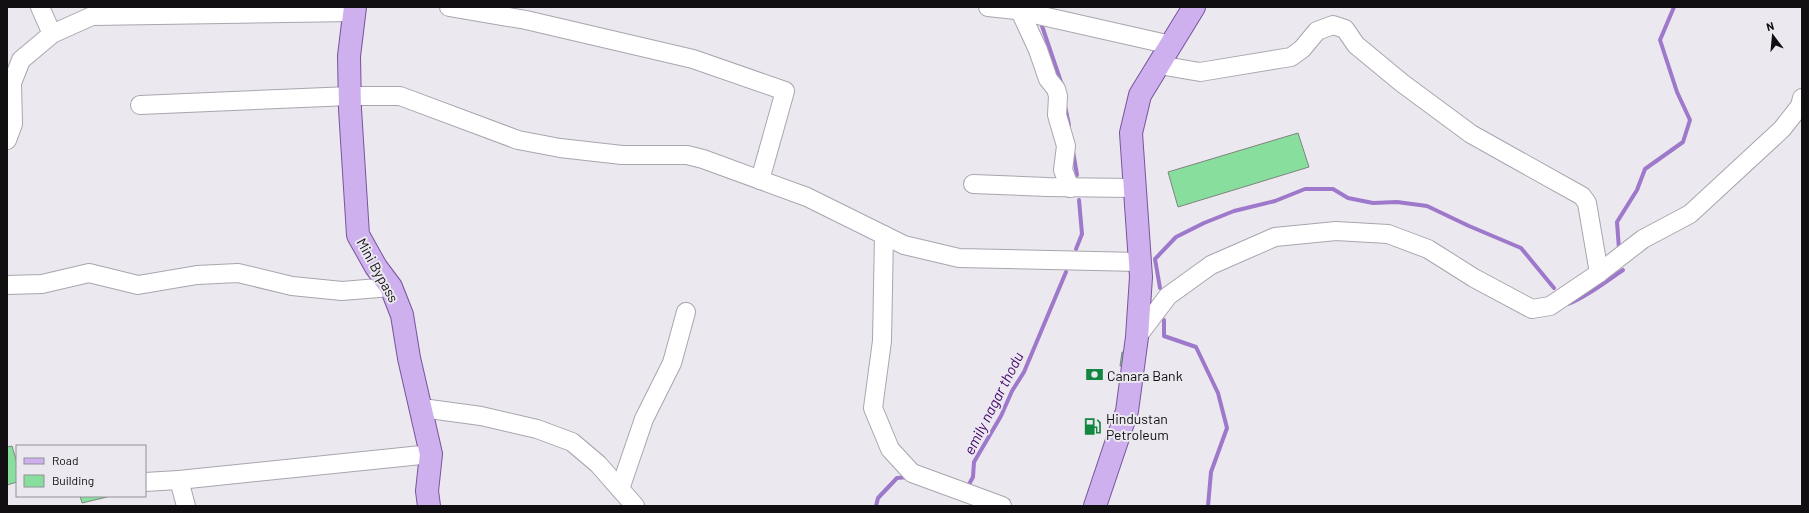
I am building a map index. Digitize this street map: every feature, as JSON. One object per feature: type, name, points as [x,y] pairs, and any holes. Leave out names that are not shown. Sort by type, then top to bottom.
[{"type":"main road","points":[[1094,506],[1127,411],[1138,337],[1141,277],[1131,133],[1140,95],[1194,7]]},
{"type":"main road","name":"Mini Bypass","points":[[354,10],[349,56],[358,235],[376,267],[391,287],[402,315],[409,358],[422,408],[431,454],[428,491],[429,506]]},
{"type":"street","points":[[40,7],[52,34]]},
{"type":"street","points":[[449,7],[526,20],[693,59],[785,90],[760,180]]},
{"type":"street","points":[[988,7],[1020,10],[1170,45]]},
{"type":"street","points":[[7,140],[13,124],[12,84],[21,60],[52,34],[92,16],[354,10]]},
{"type":"street","points":[[1020,10],[1038,50],[1046,75],[1056,89],[1058,96],[1057,115],[1066,146],[1063,170],[1070,188]]},
{"type":"street","points":[[1159,65],[1200,72],[1291,57],[1302,49],[1317,31],[1333,25],[1345,29],[1356,45],[1402,83],[1471,134],[1582,196],[1587,203],[1599,273]]},
{"type":"street","points":[[140,105],[350,96],[400,96],[518,140],[560,148],[622,155],[687,155],[703,159],[807,198],[904,245],[959,258],[1140,262]]},
{"type":"street","points":[[1138,337],[1168,296],[1211,265],[1275,237],[1336,231],[1388,234],[1428,249],[1474,278],[1532,309],[1550,306],[1599,273],[1643,239],[1690,214],[1782,129],[1800,106],[1802,98]]},
{"type":"street","points":[[973,184],[1070,188],[1135,188]]},
{"type":"street","points":[[884,235],[882,341],[873,408],[890,449],[912,473],[1002,506]]},
{"type":"street","points":[[7,285],[42,284],[89,274],[138,285],[197,275],[238,273],[292,286],[342,291],[391,287]]},
{"type":"street","points":[[620,489],[644,419],[672,363],[686,312]]},
{"type":"street","points":[[422,408],[481,416],[509,422],[537,429],[572,442],[598,464],[635,506]]},
{"type":"street","points":[[146,482],[179,480],[431,454]]},
{"type":"street","points":[[179,480],[186,506]]},
{"type":"building","points":[[1298,133],[1309,167],[1178,207],[1168,172]]},
{"type":"building","points":[[1122,352],[1127,353],[1125,366],[1120,366]]},
{"type":"building","points":[[12,446],[16,460],[16,482],[7,485],[7,447]]},
{"type":"building","points":[[80,497],[107,497],[82,503]]},
{"type":"waterway","points":[[1619,249],[1617,222],[1637,190],[1645,169],[1683,142],[1690,120],[1677,92],[1660,40],[1674,7]]},
{"type":"waterway","name":"emily nagar thodu","points":[[1040,20],[1062,85]]},
{"type":"waterway","name":"emily nagar thodu","points":[[1065,106],[1069,125]]},
{"type":"waterway","name":"emily nagar thodu","points":[[1073,151],[1077,175]]},
{"type":"waterway","points":[[1160,288],[1155,259],[1176,237],[1204,223],[1234,211],[1275,201],[1305,189],[1333,189],[1348,198],[1373,203],[1397,202],[1427,206],[1521,248],[1554,288]]},
{"type":"waterway","name":"emily nagar thodu","points":[[1076,249],[1082,234],[1079,200]]},
{"type":"waterway","points":[[1568,304],[1589,293],[1623,270]]},
{"type":"waterway","name":"emily nagar thodu","points":[[967,488],[973,477],[974,462],[1001,416],[1012,391],[1024,372],[1066,272]]},
{"type":"waterway","points":[[1164,320],[1164,336],[1196,347],[1218,393],[1227,428],[1211,472],[1208,506]]},
{"type":"waterway","name":"emily nagar thodu","points":[[876,506],[878,498],[897,478],[908,477]]},
{"type":"place","name":"Canara Bank","points":[[1094,375]]},
{"type":"place","name":"Hindustan Petroleum","points":[[1093,426]]}]
